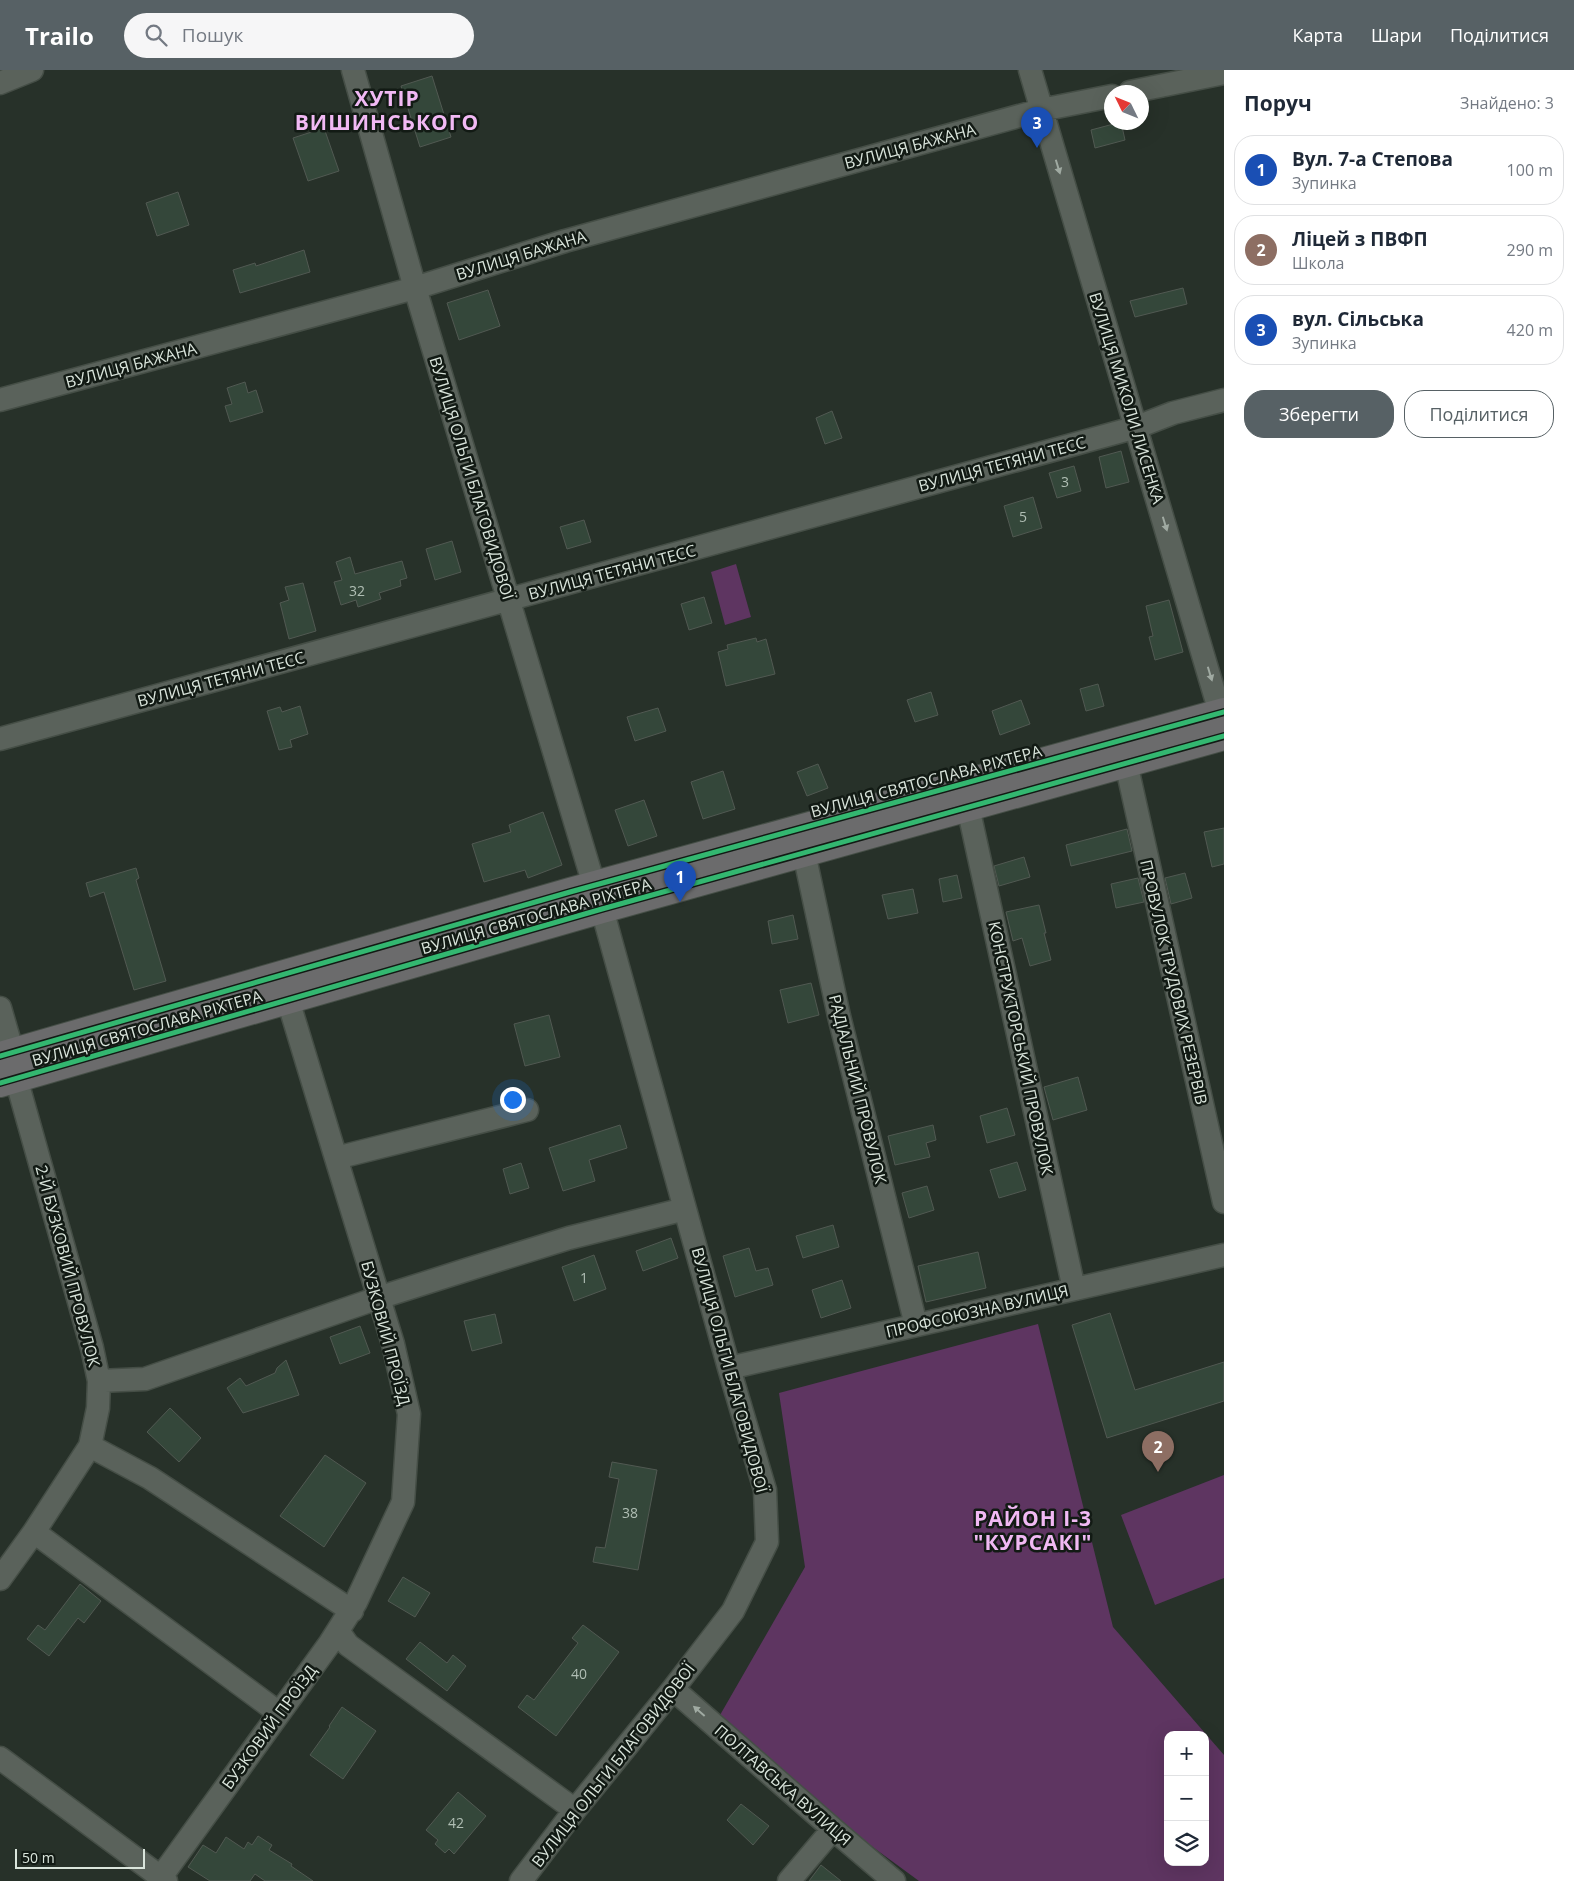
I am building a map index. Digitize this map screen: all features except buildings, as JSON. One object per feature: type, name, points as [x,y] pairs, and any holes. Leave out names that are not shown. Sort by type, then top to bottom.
[{"type":"main road","name":"ВУЛИЦЯ СВЯТОСЛАВА РІХТЕРА","points":[[7,1068],[288,1000],[598,897],[804,853],[1126,763],[1223,722]]},
{"type":"main road","name":"ВУЛИЦЯ СВЯТОСЛАВА РІХТЕРА","points":[[7,1068],[598,897],[1223,722]]},
{"type":"street","points":[[0,83],[32,70]]},
{"type":"street","name":"ВУЛИЦЯ ОЛЬГИ БЛАГОВИДОВОЇ","points":[[353,70],[415,288],[598,897],[729,1368],[765,1490],[767,1542],[733,1611],[521,1881]]},
{"type":"street","name":"ВУЛИЦЯ МИКОЛИ ЛИСЕНКА","points":[[1030,70],[1223,722]]},
{"type":"street","points":[[1149,88],[1224,73]]},
{"type":"street","name":"ВУЛИЦЯ БАЖАНА","points":[[0,400],[415,288],[564,241],[1041,110],[1104,98]]},
{"type":"street","name":"ВУЛИЦЯ ТЕТЯНИ ТЕСС","points":[[0,739],[1136,428],[1173,413],[1224,400]]},
{"type":"street","name":"ПРОВУЛОК ТРУДОВИХ РЕЗЕРВІВ","points":[[1126,763],[1224,1202]]},
{"type":"street","name":"КОНСТРУКТОРСЬКИЙ ПРОВУЛОК","points":[[968,807],[1074,1289]]},
{"type":"street","name":"РАДІАЛЬНИЙ ПРОВУЛОК","points":[[804,853],[839,1016],[916,1325]]},
{"type":"street","name":"БУЗКОВИЙ ПРОЇЗД","points":[[163,1879],[352,1610],[403,1502],[409,1414],[393,1344],[288,1000]]},
{"type":"street","name":"2-Й БУЗКОВИЙ ПРОВУЛОК","points":[[0,1008],[7,1068],[92,1348],[99,1381],[98,1408],[90,1446],[34,1532],[0,1579]]},
{"type":"street","points":[[336,1158],[527,1110]]},
{"type":"street","points":[[99,1381],[145,1379],[378,1298],[569,1238],[685,1208]]},
{"type":"street","name":"ПРОФСОЮЗНА ВУЛИЦЯ","points":[[729,1368],[1224,1255]]},
{"type":"street","points":[[90,1446],[150,1478],[352,1610]]},
{"type":"street","points":[[34,1532],[279,1713]]},
{"type":"street","points":[[338,1631],[348,1645],[575,1810]]},
{"type":"street","name":"ПОЛТАВСЬКА ВУЛИЦЯ","points":[[673,1688],[832,1830],[894,1881]]},
{"type":"street","points":[[0,1758],[163,1879]]},
{"type":"street","points":[[789,1881],[832,1830]]},
{"type":"shaded area","points":[[736,564],[751,617],[725,625],[711,572]]},
{"type":"shaded area","points":[[1038,1324],[1113,1627],[1203,1731],[1164,1731],[1164,1866],[1209,1866],[1209,1738],[1224,1755],[1224,1881],[919,1881],[712,1729],[805,1567],[779,1393]]},
{"type":"shaded area","points":[[1224,1475],[1224,1578],[1155,1605],[1121,1515]]},
{"type":"cycle path","points":[[0,1056],[570,892],[1224,712]]},
{"type":"cycle path","points":[[0,1083],[602,909],[1224,736]]},
{"type":"place","name":"вул. Сiльська","points":[[1037,148]]},
{"type":"place","name":"Вул. 7-а Степова","points":[[680,902]]},
{"type":"place","name":"Ліцей з ПВФП","points":[[1158,1472]]},
{"type":"district","name":"ХУТІР ВИШИНСЬКОГО","points":[[387,111]]},
{"type":"district","name":"РАЙОН І-3 \"КУРСАКІ\"","points":[[1033,1531]]}]
